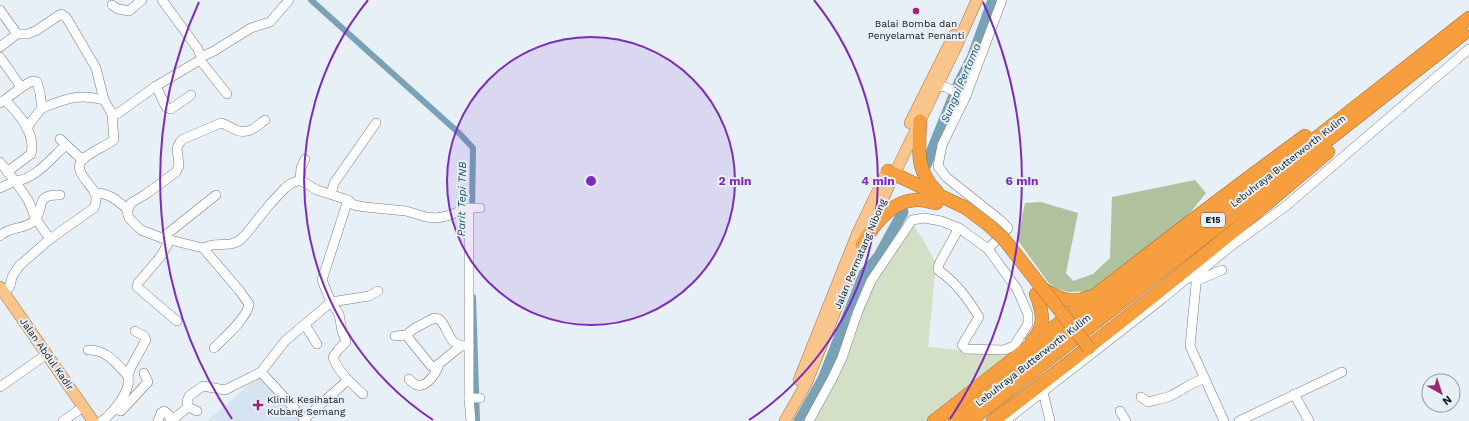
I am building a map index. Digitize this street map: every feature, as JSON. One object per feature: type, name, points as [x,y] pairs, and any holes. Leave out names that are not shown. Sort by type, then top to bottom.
[{"type":"highway","name":"Lebuhraya Butterworth Kulim","points":[[970,421],[1418,64],[1469,18]]},
{"type":"highway","name":"Lebuhraya Butterworth Kulim","points":[[955,421],[1418,64],[1469,29]]},
{"type":"highway","points":[[934,421],[1221,197],[1341,110],[1418,64]]},
{"type":"highway","points":[[993,421],[1086,350],[1242,224],[1356,129],[1418,64]]},
{"type":"highway","points":[[920,121],[919,153],[921,169],[928,184],[938,199]]},
{"type":"highway","points":[[890,176],[938,199],[963,217],[991,227],[1003,238],[1039,291],[1086,350]]},
{"type":"highway","points":[[862,244],[871,228],[883,215],[897,205],[915,200],[938,199]]},
{"type":"highway","points":[[1039,291],[1068,301],[1082,300],[1095,295]]},
{"type":"highway","points":[[1018,355],[1038,334],[1042,321],[1039,291]]},
{"type":"main road","name":"Jalan Permatang Nibong","points":[[785,421],[806,384],[890,176],[970,0]]},
{"type":"main road","name":"Jalan Permatang Nibong","points":[[781,421],[858,232],[920,121],[941,87],[977,0]]},
{"type":"main road","name":"Jalan Abdul Kadir","points":[[2,290],[93,421]]},
{"type":"street","points":[[112,5],[118,9],[129,11],[142,0]]},
{"type":"street","points":[[162,0],[198,49],[201,59],[227,94]]},
{"type":"street","points":[[112,114],[117,114],[156,86],[251,28],[270,22],[289,0]]},
{"type":"street","points":[[988,249],[1008,228],[994,215],[946,178],[938,166],[942,145],[1002,0]]},
{"type":"street","points":[[0,10],[17,34]]},
{"type":"street","points":[[0,47],[17,34],[28,34],[37,30],[61,14],[66,17],[96,68],[104,100],[112,114],[114,140],[84,158],[80,163],[80,171],[95,193],[96,201],[94,208],[50,238],[19,266],[12,277],[10,286],[2,290]]},
{"type":"street","points":[[1224,421],[1190,346],[1196,278],[1231,246],[1286,206],[1469,49]]},
{"type":"street","points":[[0,57],[21,87]]},
{"type":"street","points":[[8,172],[31,154],[32,147],[22,117],[3,102],[21,87],[32,81],[37,82],[42,108]]},
{"type":"street","points":[[156,86],[166,107],[171,109],[191,95]]},
{"type":"street","points":[[941,87],[963,95]]},
{"type":"street","points":[[27,129],[42,108],[77,96],[104,100]]},
{"type":"street","points":[[264,120],[250,131],[246,132],[221,123],[185,137],[178,145],[177,157],[179,166],[176,172],[131,203],[127,209],[129,218],[136,227],[146,233],[166,239],[203,248],[212,245],[231,244],[239,241],[246,234],[285,188],[292,182],[300,180],[317,190],[348,200],[365,208],[406,211],[426,217],[436,218],[474,208],[465,346],[475,398],[471,421]]},
{"type":"street","points":[[331,194],[334,183],[376,123]]},
{"type":"street","points":[[0,188],[33,175],[63,142],[78,156],[84,158]]},
{"type":"street","points":[[300,180],[301,168],[305,158]]},
{"type":"street","points":[[0,162],[28,200],[36,219],[50,238]]},
{"type":"street","points":[[95,193],[104,193],[109,195],[127,209]]},
{"type":"street","points":[[0,236],[4,232],[14,228],[30,224],[36,219],[41,204],[46,197],[50,195],[60,195]]},
{"type":"street","points":[[177,320],[137,287],[161,256],[166,239],[216,195]]},
{"type":"street","points":[[348,200],[322,280],[331,302],[339,314],[342,331],[346,342],[338,350],[334,357],[335,362],[348,380],[363,394]]},
{"type":"street","points":[[963,217],[1017,289],[1028,314],[1028,324],[1022,335],[1014,346],[1004,350],[966,349],[962,345],[979,317],[968,299],[949,277],[938,270],[939,264],[963,217]]},
{"type":"street","points":[[809,421],[842,358],[858,311],[871,281],[912,220],[924,218],[941,221],[963,217]]},
{"type":"street","points":[[203,248],[249,304],[249,310],[242,319],[214,348]]},
{"type":"street","points":[[1005,421],[1162,299],[1184,280],[1222,270]]},
{"type":"street","points":[[188,407],[187,402],[189,396],[203,386],[225,390],[261,372],[285,341],[331,302],[369,296],[378,291]]},
{"type":"street","points":[[395,336],[406,335],[415,328],[434,318],[442,321],[455,344],[465,346]]},
{"type":"street","points":[[305,325],[317,344]]},
{"type":"street","points":[[102,421],[115,409],[128,385],[128,376],[131,366],[146,340],[144,336],[135,331]]},
{"type":"street","points":[[406,335],[431,366],[435,367],[465,346]]},
{"type":"street","points":[[88,350],[96,349],[108,355],[128,376]]},
{"type":"street","points":[[0,387],[47,354]]},
{"type":"street","points":[[409,379],[413,383],[421,386],[434,376],[439,364]]},
{"type":"street","points":[[261,372],[305,420],[348,380]]},
{"type":"street","points":[[1239,421],[1255,417],[1294,394],[1342,372]]},
{"type":"street","points":[[115,409],[121,411],[148,382],[144,373]]},
{"type":"street","points":[[1141,397],[1148,402],[1170,396],[1204,379]]},
{"type":"street","points":[[1043,392],[1050,421]]},
{"type":"street","points":[[1294,394],[1309,421]]},
{"type":"street","points":[[63,421],[83,406]]},
{"type":"street","points":[[188,407],[197,411]]},
{"type":"street","points":[[158,421],[161,413],[164,411],[168,414],[171,421],[188,407]]},
{"type":"street","points":[[1120,410],[1126,421]]},
{"type":"shaded area","name":"Klinik Kesihatan Kubang Semang","points":[[259,376],[304,421],[207,421]]},
{"type":"green space","points":[[1195,180],[1206,193],[1189,214],[1091,291],[1069,292],[1055,288],[1048,282],[1017,239],[1025,203],[1041,202],[1078,213],[1066,273],[1073,281],[1093,274],[1110,258],[1112,197]]},
{"type":"green space","points":[[912,224],[921,236],[936,263],[928,347],[1009,355],[928,421],[812,421],[873,281]]},
{"type":"waterway","name":"Parit Tepi TNB","points":[[311,0],[460,134],[473,148],[472,211]]},
{"type":"waterway","name":"Sungai Pertama","points":[[926,165],[959,83],[972,58],[993,0]]},
{"type":"waterway","points":[[799,421],[823,379],[864,274],[879,256],[903,212]]},
{"type":"waterway","name":"Parit Tepi TNB","points":[[473,297],[477,421]]},
{"type":"place","name":"Balai Bomba dan Penyelamat Penanti","points":[[916,11]]},
{"type":"place","name":"Klinik Kesihatan Kubang Semang","points":[[258,405]]}]
